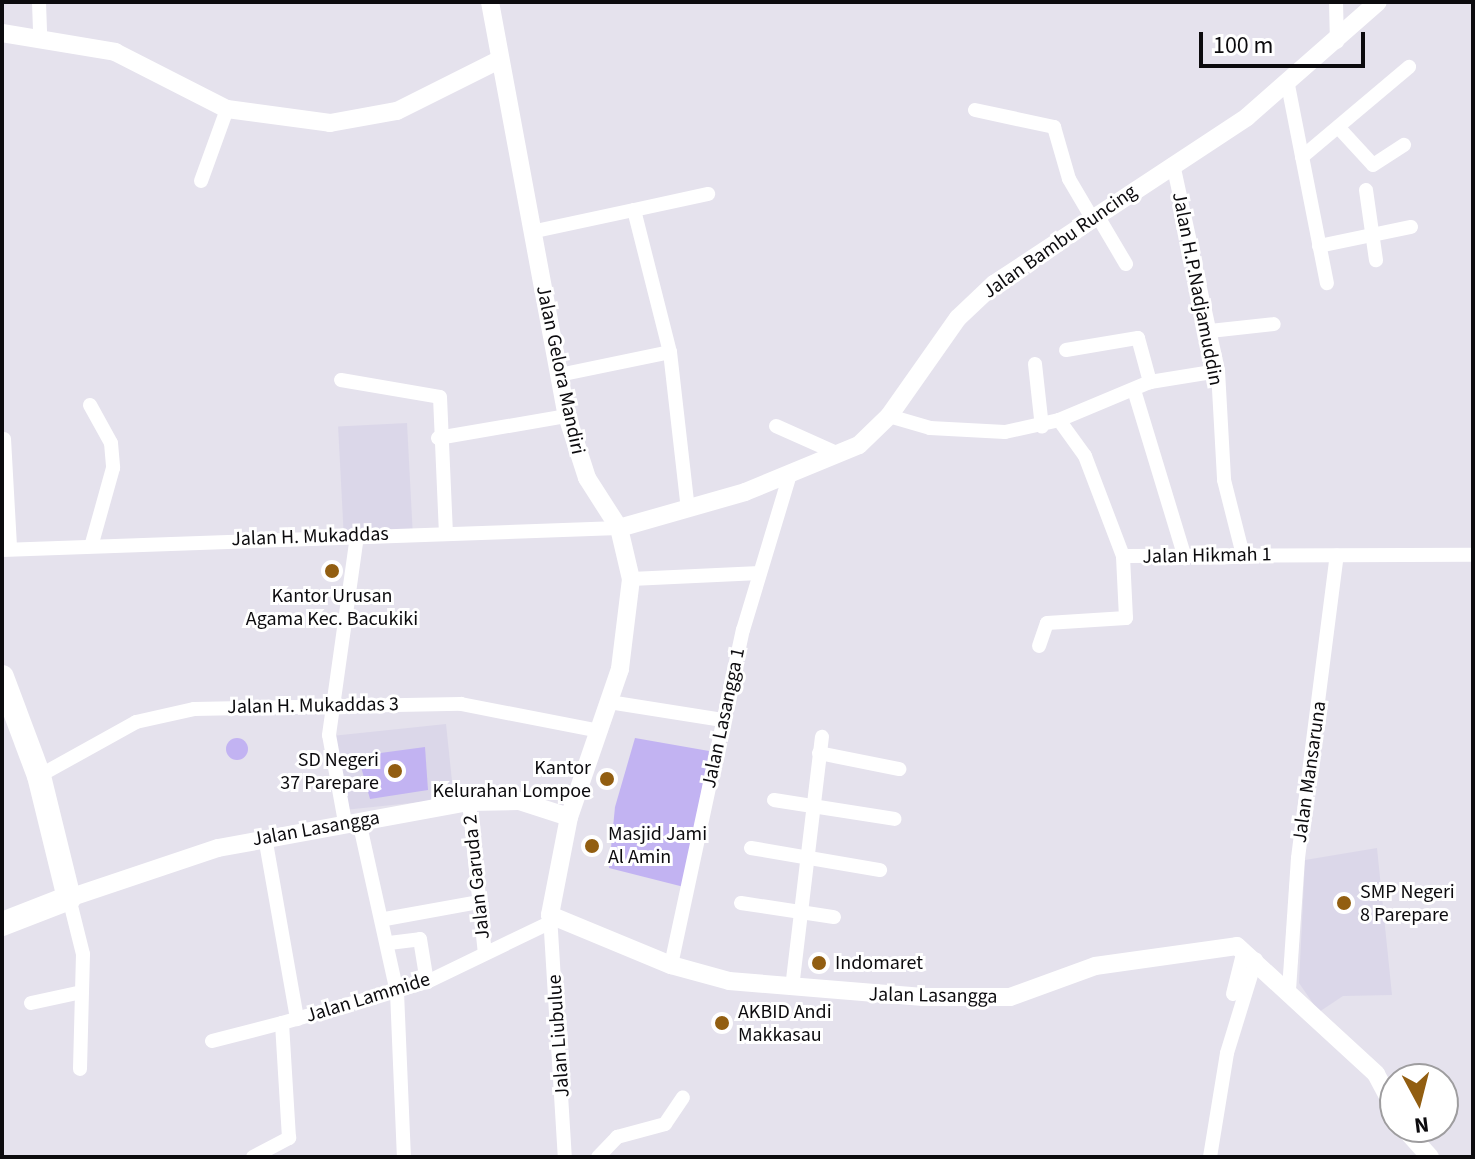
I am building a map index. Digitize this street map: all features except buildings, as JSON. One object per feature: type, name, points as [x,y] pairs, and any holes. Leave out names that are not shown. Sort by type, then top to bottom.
[{"type":"highway","points":[[2,677],[39,776],[69,898],[31,909],[2,924]]},
{"type":"highway","points":[[31,909],[58,863]]},
{"type":"street","points":[[39,2],[40,37]]},
{"type":"street","name":"Jalan Gelora Mandiri","points":[[490,2],[497,61],[567,416],[582,467],[619,528],[631,579],[609,702],[569,817],[551,919]]},
{"type":"street","points":[[1336,2],[1337,42]]},
{"type":"street","name":"Jalan Bambu Runcing","points":[[619,528],[688,510],[839,454],[889,416],[973,302],[1288,85],[1378,2]]},
{"type":"street","points":[[2,33],[115,52],[227,109],[314,122],[367,120],[497,61]]},
{"type":"street","points":[[1302,157],[1409,67]]},
{"type":"street","points":[[1288,85],[1327,283]]},
{"type":"street","points":[[201,181],[227,109]]},
{"type":"street","points":[[975,110],[1054,127],[1069,179],[1126,264]]},
{"type":"street","points":[[1339,128],[1373,165],[1404,145]]},
{"type":"street","name":"Jalan H.P.Nadjamuddin","points":[[1173,164],[1218,371],[1224,480],[1243,555]]},
{"type":"street","points":[[1366,190],[1376,260]]},
{"type":"street","points":[[531,232],[708,194]]},
{"type":"street","points":[[634,210],[670,352],[688,510]]},
{"type":"street","points":[[1319,246],[1373,232],[1411,227]]},
{"type":"street","points":[[1210,331],[1274,324]]},
{"type":"street","points":[[1066,350],[1138,338],[1150,382]]},
{"type":"street","points":[[559,375],[670,352]]},
{"type":"street","points":[[1035,364],[1042,427]]},
{"type":"street","points":[[889,416],[930,428],[1042,427],[1150,382],[1218,371]]},
{"type":"street","points":[[341,380],[437,394],[446,532]]},
{"type":"street","points":[[1134,390],[1185,558]]},
{"type":"street","points":[[90,405],[111,443],[113,468],[92,543]]},
{"type":"street","points":[[438,438],[567,416]]},
{"type":"street","name":"Jalan Hikmah 1","points":[[1059,420],[1085,456],[1123,556],[1473,555]]},
{"type":"street","points":[[776,426],[839,454]]},
{"type":"street","points":[[4,439],[6,548]]},
{"type":"street","name":"Jalan Lasangga 1","points":[[671,965],[723,720],[760,573],[790,474]]},
{"type":"street","name":"Jalan H. Mukaddas","points":[[6,548],[619,528]]},
{"type":"street","points":[[357,536],[330,707],[352,822],[385,919],[389,943],[397,992],[404,1157]]},
{"type":"street","name":"Jalan Mansaruna","points":[[1289,990],[1298,858],[1337,555]]},
{"type":"street","points":[[1039,646],[1047,623],[1124,620],[1123,556]]},
{"type":"street","points":[[631,579],[760,573]]},
{"type":"street","points":[[609,702],[723,720]]},
{"type":"street","name":"Jalan H. Mukaddas 3","points":[[39,776],[170,711],[461,704],[600,731]]},
{"type":"street","points":[[792,988],[822,737]]},
{"type":"street","points":[[819,753],[899,769]]},
{"type":"street","points":[[774,800],[813,809],[895,819]]},
{"type":"street","name":"Jalan Lasangga","points":[[69,898],[138,870],[265,837],[469,802],[519,801],[569,817]]},
{"type":"street","name":"Jalan Garuda 2","points":[[469,802],[485,953]]},
{"type":"street","points":[[212,1041],[290,1021],[265,837]]},
{"type":"street","points":[[751,848],[880,870]]},
{"type":"street","points":[[69,898],[82,938],[80,1069]]},
{"type":"street","points":[[385,919],[479,902]]},
{"type":"street","points":[[741,903],[834,917]]},
{"type":"street","name":"Jalan Lasangga","points":[[551,919],[671,965],[792,988],[1002,998],[1105,964],[1250,954]]},
{"type":"street","name":"Jalan Lammide","points":[[253,1157],[289,1138],[290,1021],[427,982],[551,919]]},
{"type":"street","name":"Jalan Liubulue","points":[[551,919],[565,1157]]},
{"type":"street","points":[[389,943],[420,939],[427,982]]},
{"type":"street","points":[[1210,1157],[1227,1053],[1250,954],[1379,1080]]},
{"type":"street","points":[[31,1003],[82,992]]},
{"type":"street","points":[[598,1157],[617,1137],[665,1124],[683,1097]]},
{"type":"shaded area","points":[[407,423],[413,529],[344,532],[338,427]]},
{"type":"shaded area","name":"SD Negeri 37 Parepare","points":[[446,724],[454,799],[339,811],[332,736]]},
{"type":"shaded area","points":[[237,738],[245,741],[248,749],[245,757],[237,760],[229,757],[226,749],[229,741]]},
{"type":"shaded area","points":[[635,738],[709,751],[684,887],[609,868],[615,807]]},
{"type":"shaded area","points":[[425,747],[428,790],[370,799],[358,756]]},
{"type":"shaded area","name":"SMP Negeri 8 Parepare","points":[[1377,848],[1392,995],[1343,996],[1319,1012],[1299,983],[1305,860]]},
{"type":"place","name":"Kantor Urusan Agama Kec. Bacukiki","points":[[332,571]]},
{"type":"place","name":"SD Negeri 37 Parepare","points":[[395,771]]},
{"type":"place","name":"Kantor Kelurahan Lompoe","points":[[607,779]]},
{"type":"place","name":"Masjid Jami Al Amin","points":[[592,846]]},
{"type":"place","name":"SMP Negeri 8 Parepare","points":[[1344,903]]},
{"type":"place","name":"Indomaret","points":[[819,963]]},
{"type":"place","name":"AKBID Andi Makkasau","points":[[722,1023]]}]
